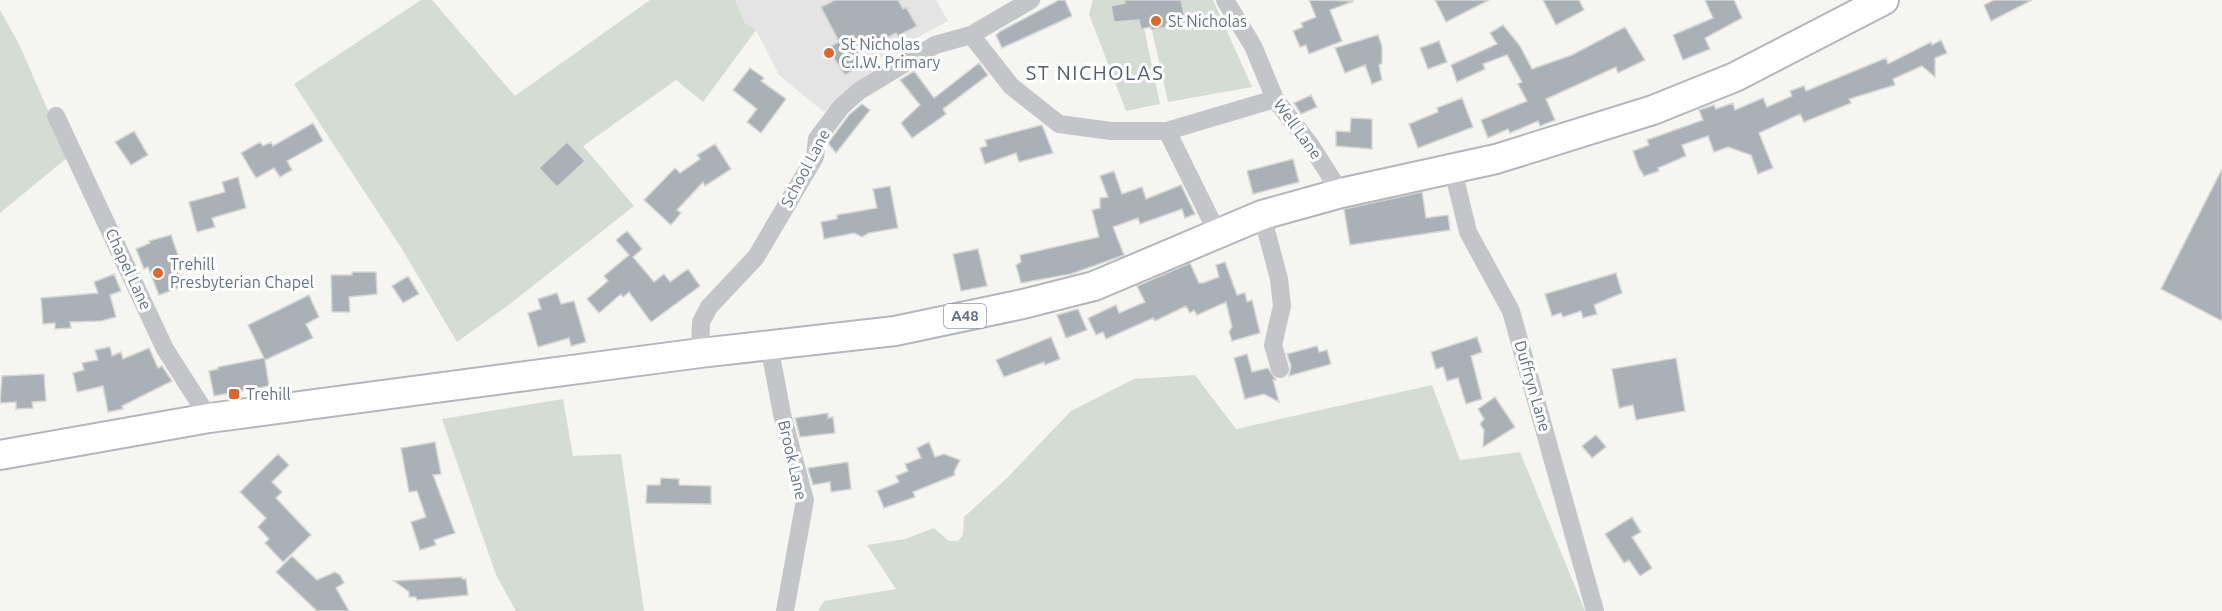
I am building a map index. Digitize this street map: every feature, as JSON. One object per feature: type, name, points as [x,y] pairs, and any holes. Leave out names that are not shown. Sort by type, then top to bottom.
[{"type":"main road","name":"A48","points":[[0,455],[209,418],[700,353],[895,331],[1034,302],[1094,286],[1217,232],[1262,215],[1341,193],[1453,170],[1599,128],[1698,93],[1884,0]]},
{"type":"street","name":"School Lane","points":[[700,353],[701,322],[709,307],[756,256],[815,157],[817,139],[841,106],[859,91],[904,62],[935,45],[971,35],[1031,0]]},
{"type":"street","name":"Well Lane","points":[[1233,3],[1275,99],[1311,146],[1341,193]]},
{"type":"street","points":[[971,35],[1011,86],[1059,124],[1111,131],[1167,131],[1275,99]]},
{"type":"street","name":"Chapel Lane","points":[[56,116],[165,349],[209,418]]},
{"type":"street","points":[[1167,131],[1217,232]]},
{"type":"street","name":"Duffryn Lane","points":[[1453,170],[1468,232],[1511,311],[1595,611]]},
{"type":"street","points":[[1262,215],[1279,279],[1282,306],[1273,345],[1280,369]]},
{"type":"street","name":"Brook Lane","points":[[769,345],[782,414],[805,501],[785,611]]},
{"type":"shaded area","points":[[421,0],[432,0],[515,96],[650,0],[735,0],[745,23],[756,30],[703,102],[676,80],[583,146],[634,206],[510,304],[457,342],[402,249],[294,84]]},
{"type":"shaded area","name":"St Nicholas C.I.W. Primary","points":[[735,0],[936,0],[948,21],[868,64],[873,73],[824,112],[779,75],[756,30],[745,23]]},
{"type":"shaded area","points":[[1093,0],[1128,0],[1124,1],[1127,22],[1139,20],[1141,28],[1144,28],[1160,104],[1126,111],[1089,14]]},
{"type":"shaded area","points":[[1181,0],[1213,0],[1252,87],[1168,102],[1152,30],[1186,23]]},
{"type":"shaded area","points":[[0,10],[20,46],[68,157],[0,213]]},
{"type":"shaded area","points":[[1195,375],[1236,429],[1432,385],[1460,460],[1520,452],[1585,611],[818,611],[824,601],[896,589],[867,545],[905,539],[934,528],[949,541],[958,541],[963,535],[964,517],[1007,478],[1071,411],[1134,379]]},
{"type":"shaded area","points":[[563,399],[573,456],[621,454],[644,611],[516,611],[496,575],[442,419]]},
{"type":"building","points":[[835,0],[898,0],[903,9],[906,7],[917,26],[898,36],[896,33],[854,56],[860,67],[845,75],[827,48],[839,42],[821,7]]},
{"type":"building","points":[[1059,0],[1065,0],[1072,16],[1002,48],[996,35]]},
{"type":"building","points":[[1124,0],[1181,0],[1186,23],[1152,30],[1150,27],[1141,29],[1139,20],[1114,22],[1111,6],[1125,3]]},
{"type":"building","points":[[1309,0],[1354,1],[1330,10],[1342,41],[1309,54],[1306,45],[1300,47],[1293,31],[1303,27],[1301,23],[1316,17]]},
{"type":"building","points":[[1435,0],[1489,0],[1446,22]]},
{"type":"building","points":[[1543,0],[1579,0],[1584,10],[1556,25]]},
{"type":"building","points":[[1705,0],[1734,0],[1742,18],[1705,38],[1710,49],[1683,60],[1673,35],[1713,18]]},
{"type":"building","points":[[1994,0],[2032,0],[1991,21],[1984,5]]},
{"type":"building","points":[[1503,25],[1520,46],[1532,69],[1572,55],[1625,27],[1645,60],[1618,73],[1616,67],[1546,99],[1555,120],[1540,126],[1538,121],[1510,133],[1508,129],[1488,138],[1481,120],[1527,101],[1518,84],[1522,82],[1507,55],[1483,64],[1485,69],[1457,82],[1451,65],[1497,44],[1490,33]]},
{"type":"building","points":[[1378,35],[1382,46],[1382,63],[1379,65],[1382,80],[1372,84],[1365,65],[1345,73],[1335,48]]},
{"type":"building","points":[[1941,40],[1947,53],[1935,58],[1935,77],[1922,66],[1893,79],[1895,85],[1849,99],[1851,103],[1804,122],[1800,114],[1759,133],[1773,168],[1758,174],[1751,155],[1728,147],[1714,152],[1708,136],[1682,145],[1686,156],[1658,168],[1659,171],[1644,176],[1639,168],[1633,151],[1649,145],[1647,140],[1703,120],[1699,110],[1714,105],[1716,109],[1733,103],[1735,110],[1763,98],[1767,107],[1792,96],[1790,91],[1804,86],[1806,91],[1886,58],[1888,64],[1931,42],[1932,45]]},
{"type":"building","points":[[1439,41],[1447,62],[1428,69],[1420,48]]},
{"type":"building","points":[[979,63],[988,75],[943,109],[946,114],[912,138],[901,123],[920,105],[900,80],[914,71],[934,98]]},
{"type":"building","points":[[750,68],[764,78],[761,81],[786,99],[761,133],[747,122],[757,109],[733,90]]},
{"type":"building","points":[[1311,95],[1317,107],[1301,114],[1294,103]]},
{"type":"building","points":[[1462,98],[1473,127],[1418,148],[1409,124],[1438,112],[1437,108]]},
{"type":"building","points":[[862,104],[870,110],[836,153],[828,143],[849,115]]},
{"type":"building","points":[[1351,118],[1372,119],[1372,149],[1336,146],[1336,131],[1350,132]]},
{"type":"building","points":[[313,123],[323,141],[287,161],[292,170],[280,177],[274,168],[256,178],[241,153],[260,142],[263,146],[271,142],[273,146]]},
{"type":"building","points":[[1042,125],[1053,153],[1019,162],[1016,153],[985,164],[980,148],[987,146],[985,140]]},
{"type":"building","points":[[134,131],[148,155],[131,165],[115,142]]},
{"type":"building","points":[[567,142],[585,161],[557,187],[539,168]]},
{"type":"building","points":[[715,144],[731,169],[705,186],[703,182],[677,210],[681,213],[671,225],[644,200],[675,168],[680,173],[700,159],[697,155]]},
{"type":"building","points":[[1293,159],[1299,182],[1253,194],[1247,171]]},
{"type":"building","points":[[2222,169],[2222,321],[2161,289]]},
{"type":"building","points":[[1114,171],[1122,194],[1142,187],[1146,199],[1181,185],[1195,214],[1185,218],[1182,209],[1140,224],[1138,218],[1113,227],[1124,255],[1071,274],[1021,283],[1016,265],[1021,262],[1020,255],[1099,237],[1092,210],[1100,208],[1100,198],[1108,197],[1100,176]]},
{"type":"building","points":[[238,177],[246,208],[212,218],[215,227],[197,232],[189,202],[225,192],[222,182]]},
{"type":"building","points":[[890,186],[898,228],[869,233],[862,237],[854,233],[824,239],[821,222],[837,219],[837,215],[877,208],[873,189]]},
{"type":"building","points":[[1422,192],[1426,218],[1448,215],[1450,230],[1350,245],[1344,209]]},
{"type":"building","points":[[627,231],[642,249],[633,257],[654,282],[664,274],[670,282],[688,269],[700,286],[651,322],[629,292],[623,297],[621,294],[599,313],[587,299],[608,281],[604,276],[629,255],[616,240]]},
{"type":"building","points":[[171,235],[178,255],[173,257],[184,286],[159,295],[148,267],[144,269],[136,249],[150,243],[149,241]]},
{"type":"building","points":[[978,249],[987,286],[961,291],[953,254]]},
{"type":"building","points":[[1225,262],[1237,295],[1245,293],[1247,302],[1252,300],[1260,333],[1232,341],[1229,332],[1232,327],[1226,302],[1197,315],[1194,310],[1190,313],[1186,306],[1155,321],[1153,318],[1106,339],[1103,332],[1096,335],[1088,318],[1116,305],[1119,313],[1145,302],[1137,286],[1190,263],[1199,283],[1203,283],[1219,277],[1216,265]]},
{"type":"building","points":[[352,272],[376,272],[377,294],[349,297],[350,312],[332,312],[331,275],[352,275]]},
{"type":"building","points":[[1616,273],[1622,293],[1594,305],[1597,314],[1583,318],[1581,311],[1563,317],[1561,313],[1552,316],[1545,294]]},
{"type":"building","points":[[114,274],[121,291],[110,295],[116,317],[101,321],[70,322],[71,328],[55,329],[55,323],[43,324],[41,298],[98,293],[94,282]]},
{"type":"building","points":[[408,276],[419,294],[403,303],[392,286]]},
{"type":"building","points":[[557,293],[561,304],[574,301],[586,342],[571,346],[569,338],[538,347],[528,313],[541,309],[538,299]]},
{"type":"building","points":[[309,295],[319,317],[306,324],[313,338],[265,360],[269,386],[214,396],[209,371],[218,369],[218,367],[264,358],[248,325]]},
{"type":"building","points":[[1078,309],[1087,330],[1066,338],[1057,315]]},
{"type":"building","points":[[1051,337],[1060,359],[1045,365],[1044,362],[1004,377],[996,360]]},
{"type":"building","points":[[1477,337],[1482,352],[1471,356],[1482,399],[1466,404],[1458,378],[1447,381],[1443,367],[1436,369],[1431,352]]},
{"type":"building","points":[[1317,346],[1319,352],[1327,350],[1331,364],[1289,376],[1291,366],[1287,354]]},
{"type":"building","points":[[110,347],[112,356],[121,352],[123,359],[149,348],[158,368],[162,366],[172,381],[122,406],[123,409],[108,412],[103,386],[77,392],[73,373],[84,370],[82,363],[98,360],[95,350]]},
{"type":"building","points":[[1247,354],[1252,372],[1268,368],[1276,380],[1273,380],[1279,402],[1264,394],[1245,399],[1234,358]]},
{"type":"building","points":[[1676,358],[1685,411],[1636,420],[1633,405],[1619,408],[1612,369]]},
{"type":"building","points":[[44,374],[46,401],[32,402],[33,408],[16,409],[16,402],[0,403],[2,376]]},
{"type":"building","points":[[1495,397],[1515,427],[1483,447],[1484,430],[1480,424],[1484,419],[1478,409]]},
{"type":"building","points":[[828,413],[828,418],[833,417],[835,433],[800,437],[795,418]]},
{"type":"building","points":[[1596,435],[1606,447],[1592,458],[1582,446]]},
{"type":"building","points":[[435,442],[441,474],[433,475],[455,533],[434,540],[436,545],[420,550],[411,522],[426,517],[417,491],[409,492],[401,448]]},
{"type":"building","points":[[929,442],[935,457],[944,454],[960,460],[954,472],[955,475],[913,492],[915,497],[884,508],[877,491],[899,482],[896,476],[908,471],[905,464],[921,458],[917,448]]},
{"type":"building","points":[[278,454],[289,465],[272,482],[282,492],[276,498],[311,535],[283,562],[265,543],[269,539],[258,527],[266,518],[240,492]]},
{"type":"building","points":[[848,462],[851,489],[831,492],[830,482],[813,485],[808,468]]},
{"type":"building","points":[[661,478],[679,479],[679,485],[711,486],[711,504],[646,503],[647,485],[660,485]]},
{"type":"building","points":[[1632,517],[1641,532],[1632,537],[1652,568],[1640,576],[1629,560],[1624,563],[1605,534]]},
{"type":"building","points":[[292,556],[317,580],[335,572],[340,575],[344,583],[336,588],[349,611],[317,611],[276,572]]},
{"type":"building","points":[[462,577],[466,579],[468,595],[417,600],[416,597],[409,597],[409,592],[394,581]]},
{"type":"place","name":"St Nicholas","points":[[1156,21]]},
{"type":"place","name":"St Nicholas C.I.W. Primary","points":[[829,53]]},
{"type":"place","name":"Trehill Presbyterian Chapel","points":[[158,273]]},
{"type":"place","name":"Trehill","points":[[234,394]]},
{"type":"district","name":"ST NICHOLAS","points":[[1095,73]]}]
